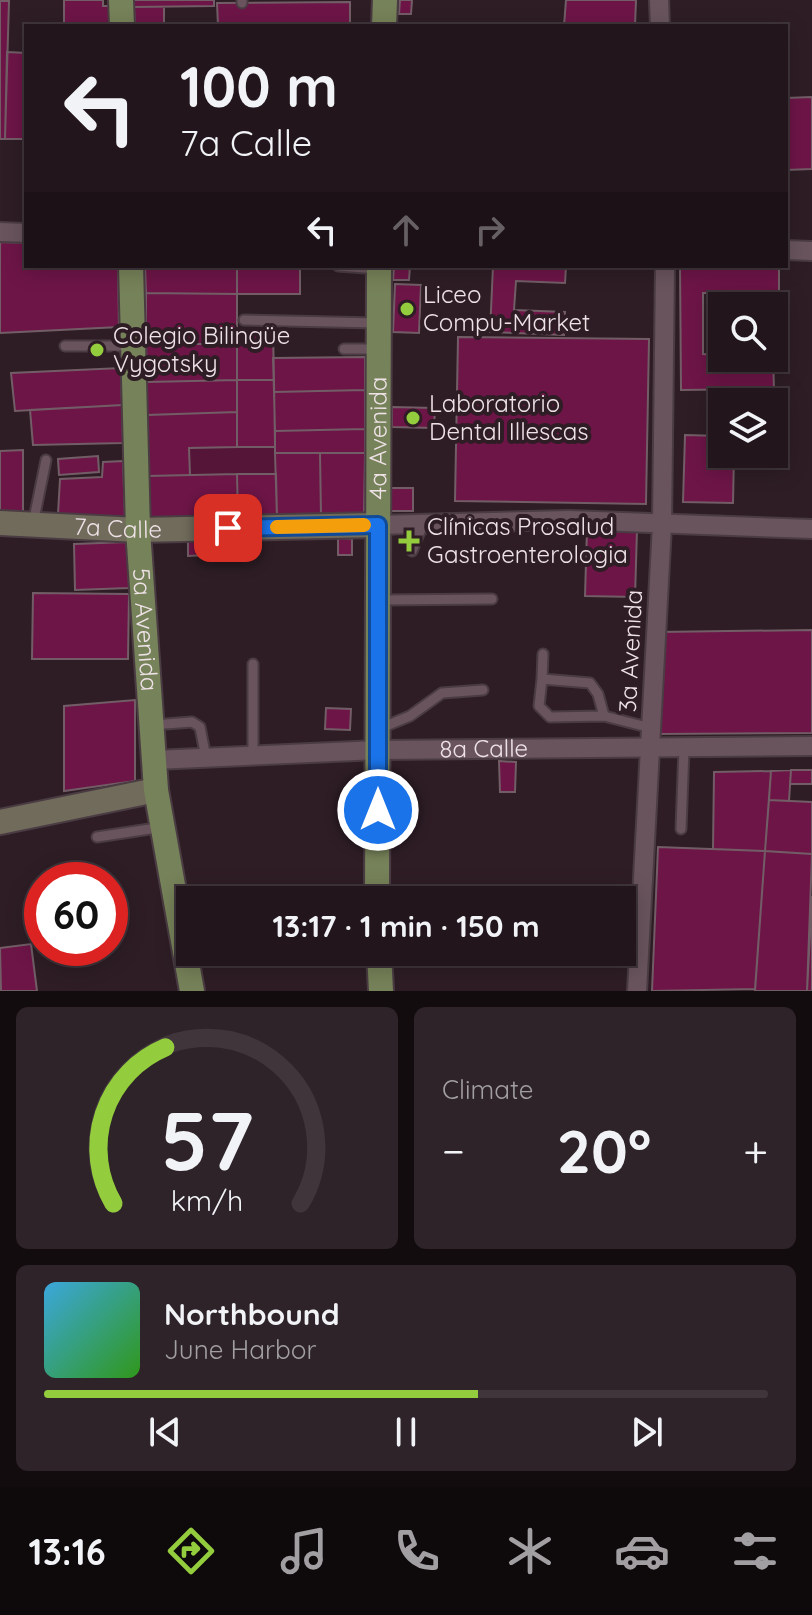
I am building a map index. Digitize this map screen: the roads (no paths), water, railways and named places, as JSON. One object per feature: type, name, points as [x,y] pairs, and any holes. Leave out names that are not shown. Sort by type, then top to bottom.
[{"type":"main road","points":[[121,0],[122,24]]},
{"type":"main road","points":[[384,24],[385,0]]},
{"type":"main road","name":"5a Avenida","points":[[131,268],[138,530],[156,790],[192,991]]},
{"type":"main road","name":"4a Avenida","points":[[377,886],[379,268]]},
{"type":"main road","name":"7a Calle","points":[[0,523],[138,530],[378,525]]},
{"type":"main road","points":[[0,822],[156,790]]},
{"type":"main road","points":[[380,966],[381,991]]},
{"type":"street","points":[[659,0],[660,24]]},
{"type":"street","points":[[0,232],[24,233]]},
{"type":"street","points":[[788,250],[812,251]]},
{"type":"street","name":"3a Avenida","points":[[637,991],[662,525],[665,268]]},
{"type":"street","name":"7a Calle","points":[[378,525],[569,520],[812,529]]},
{"type":"street","name":"8a Calle","points":[[154,760],[253,756],[378,739],[623,749],[812,746]]},
{"type":"lane","points":[[244,320],[379,323]]},
{"type":"lane","points":[[65,346],[133,346]]},
{"type":"lane","points":[[344,349],[379,350]]},
{"type":"lane","points":[[33,524],[46,460]]},
{"type":"lane","points":[[412,551],[423,524]]},
{"type":"lane","points":[[378,600],[492,599]]},
{"type":"lane","points":[[543,654],[538,696],[542,712],[550,717],[604,716],[625,724],[651,728]]},
{"type":"lane","points":[[253,664],[253,756]]},
{"type":"lane","points":[[542,679],[590,683],[598,694],[604,716]]},
{"type":"lane","points":[[378,739],[442,693],[483,690]]},
{"type":"lane","points":[[152,725],[192,722],[200,727],[206,758]]},
{"type":"lane","points":[[623,749],[625,724]]},
{"type":"lane","points":[[681,829],[684,748]]},
{"type":"lane","points":[[97,837],[163,827]]},
{"type":"place","name":"Liceo Compu-Market","points":[[407,309]]},
{"type":"place","name":"Colegio Bilingüe Vygotsky","points":[[97,350]]},
{"type":"place","name":"Laboratorio Dental Illescas","points":[[413,418]]},
{"type":"place","name":"Clínicas Prosalud Gastroenterologia","points":[[409,541]]}]
